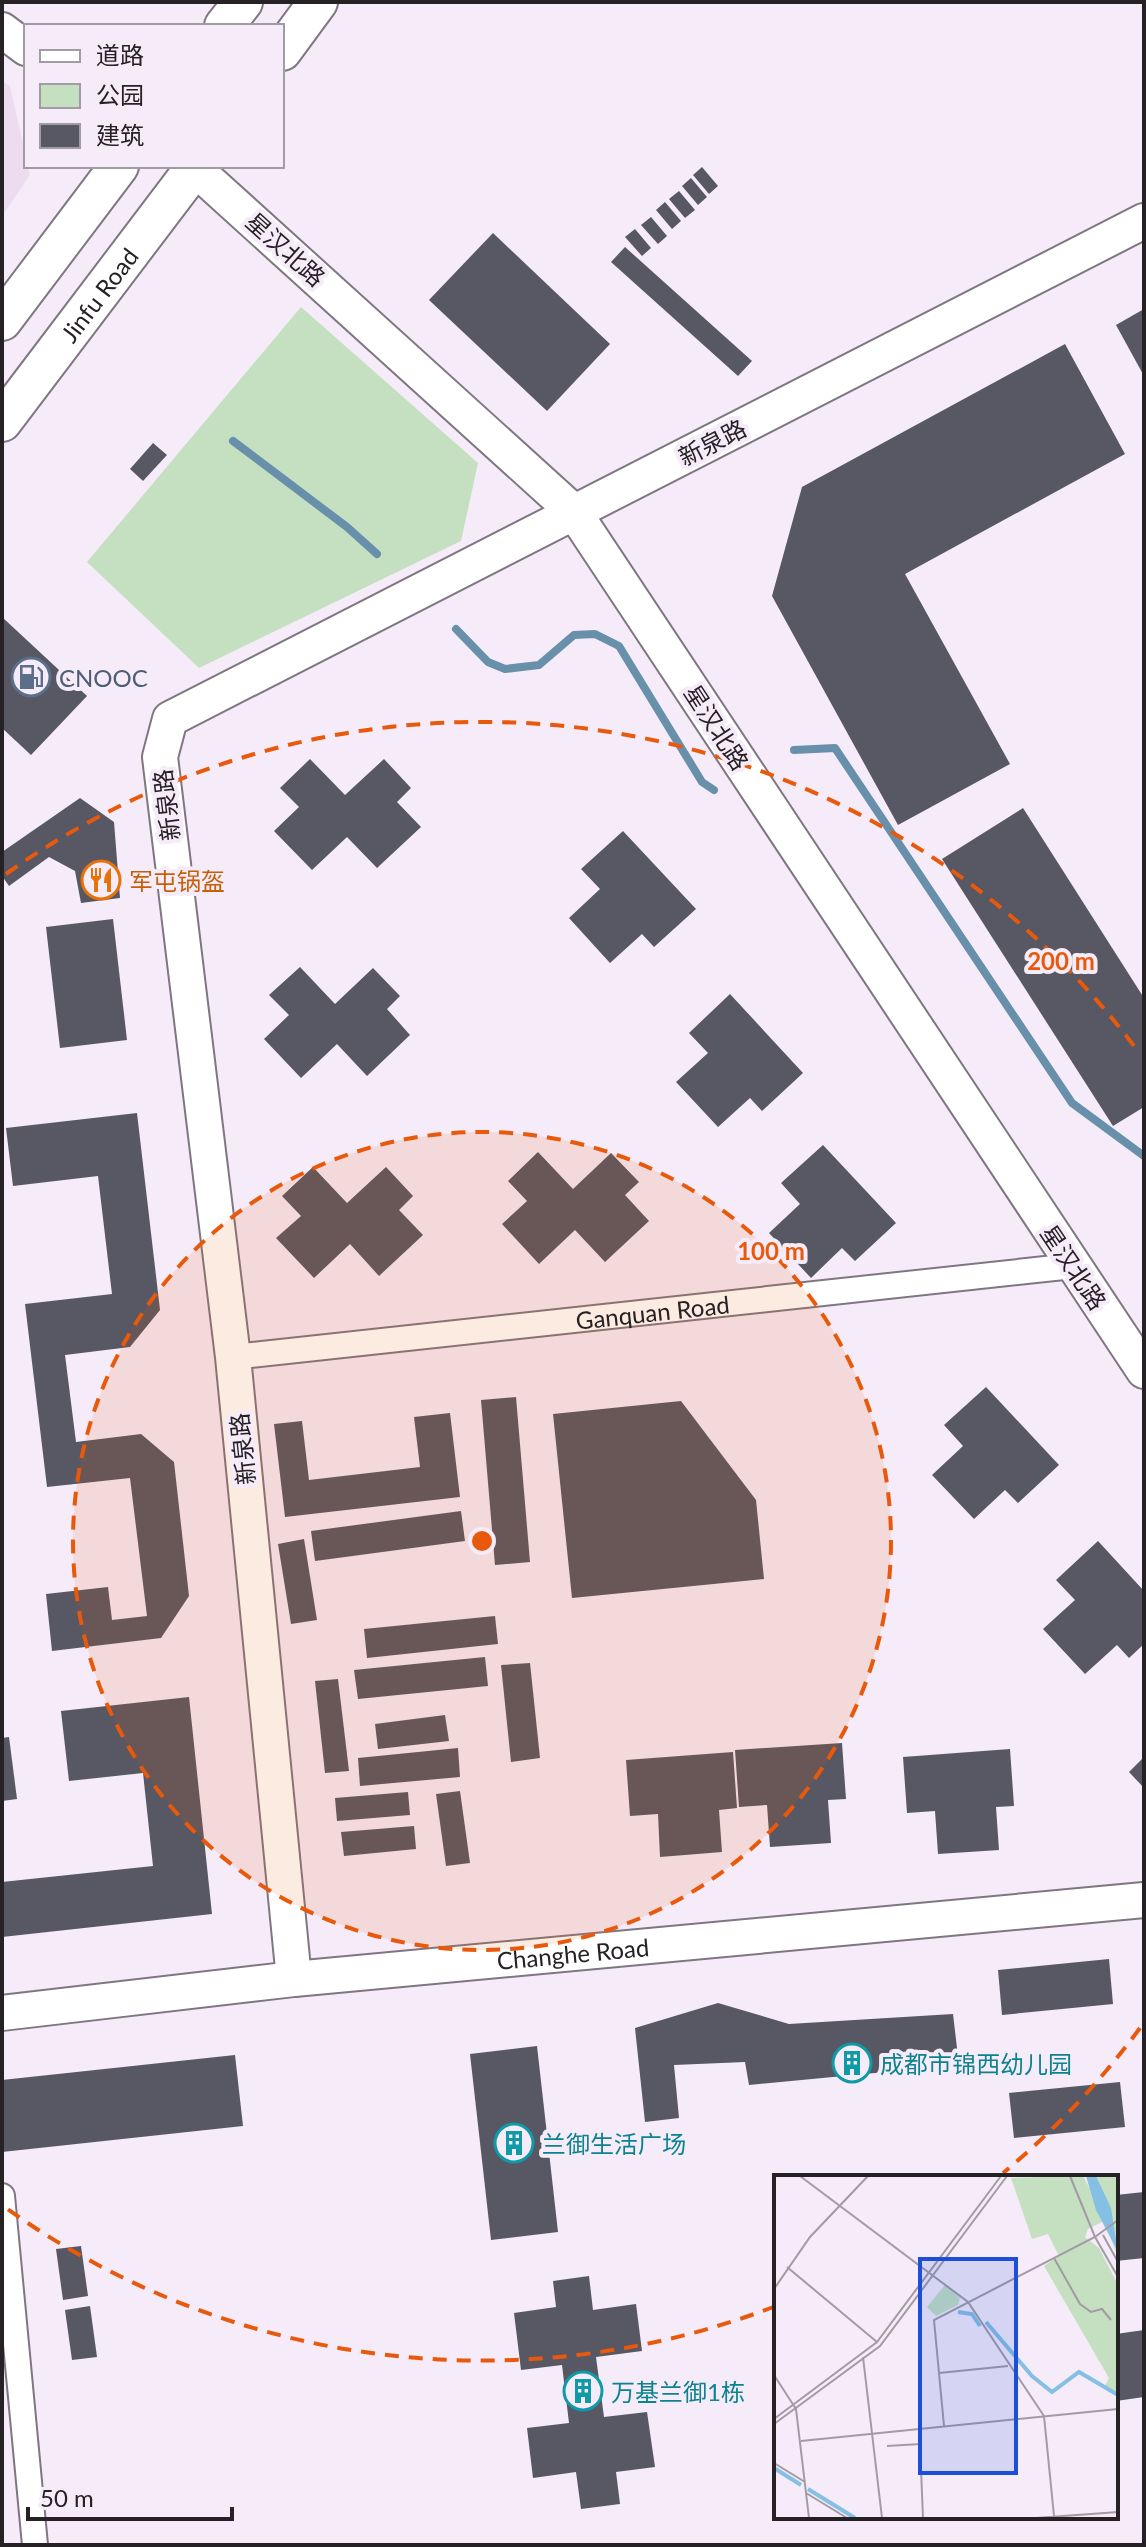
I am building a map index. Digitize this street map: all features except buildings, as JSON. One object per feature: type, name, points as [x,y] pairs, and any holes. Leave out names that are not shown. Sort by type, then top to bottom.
[{"type":"main road","points":[[226,24],[243,2]]},
{"type":"main road","points":[[284,48],[318,2]]},
{"type":"main road","points":[[2,321],[117,168]]},
{"type":"main road","name":"Jinfu Road","points":[[2,422],[193,168]]},
{"type":"street","points":[[2,30],[24,46]]},
{"type":"street","name":"星汉北路","points":[[195,168],[574,512],[1144,1371]]},
{"type":"street","name":"新泉路","points":[[294,1979],[233,1357],[160,757],[170,719],[1144,221]]},
{"type":"street","name":"Ganquan Road","points":[[233,1357],[1073,1266]]},
{"type":"street","name":"Changhe Road","points":[[2,2013],[294,1979],[1144,1900]]},
{"type":"street","points":[[2,2196],[35,2545]]},
{"type":"shaded area","points":[[2,81],[10,86],[24,148],[24,168],[28,168],[30,175],[2,216]]},
{"type":"green space","points":[[301,307],[478,463],[461,541],[199,668],[87,562]]},
{"type":"waterway","points":[[233,441],[347,527],[377,554]]},
{"type":"waterway","points":[[456,629],[488,662],[505,669],[539,665],[574,635],[595,634],[619,646],[702,782],[714,790]]},
{"type":"waterway","points":[[794,750],[835,748],[1072,1103],[1144,1156]]},
{"type":"place","name":"CNOOC","points":[[31,677]]},
{"type":"place","name":"军屯锅盔","points":[[101,880]]},
{"type":"place","name":"成都市锦西幼儿园","points":[[852,2063]]},
{"type":"place","name":"兰御生活广场","points":[[514,2143]]},
{"type":"place","name":"万基兰御1栋","points":[[583,2391]]}]
